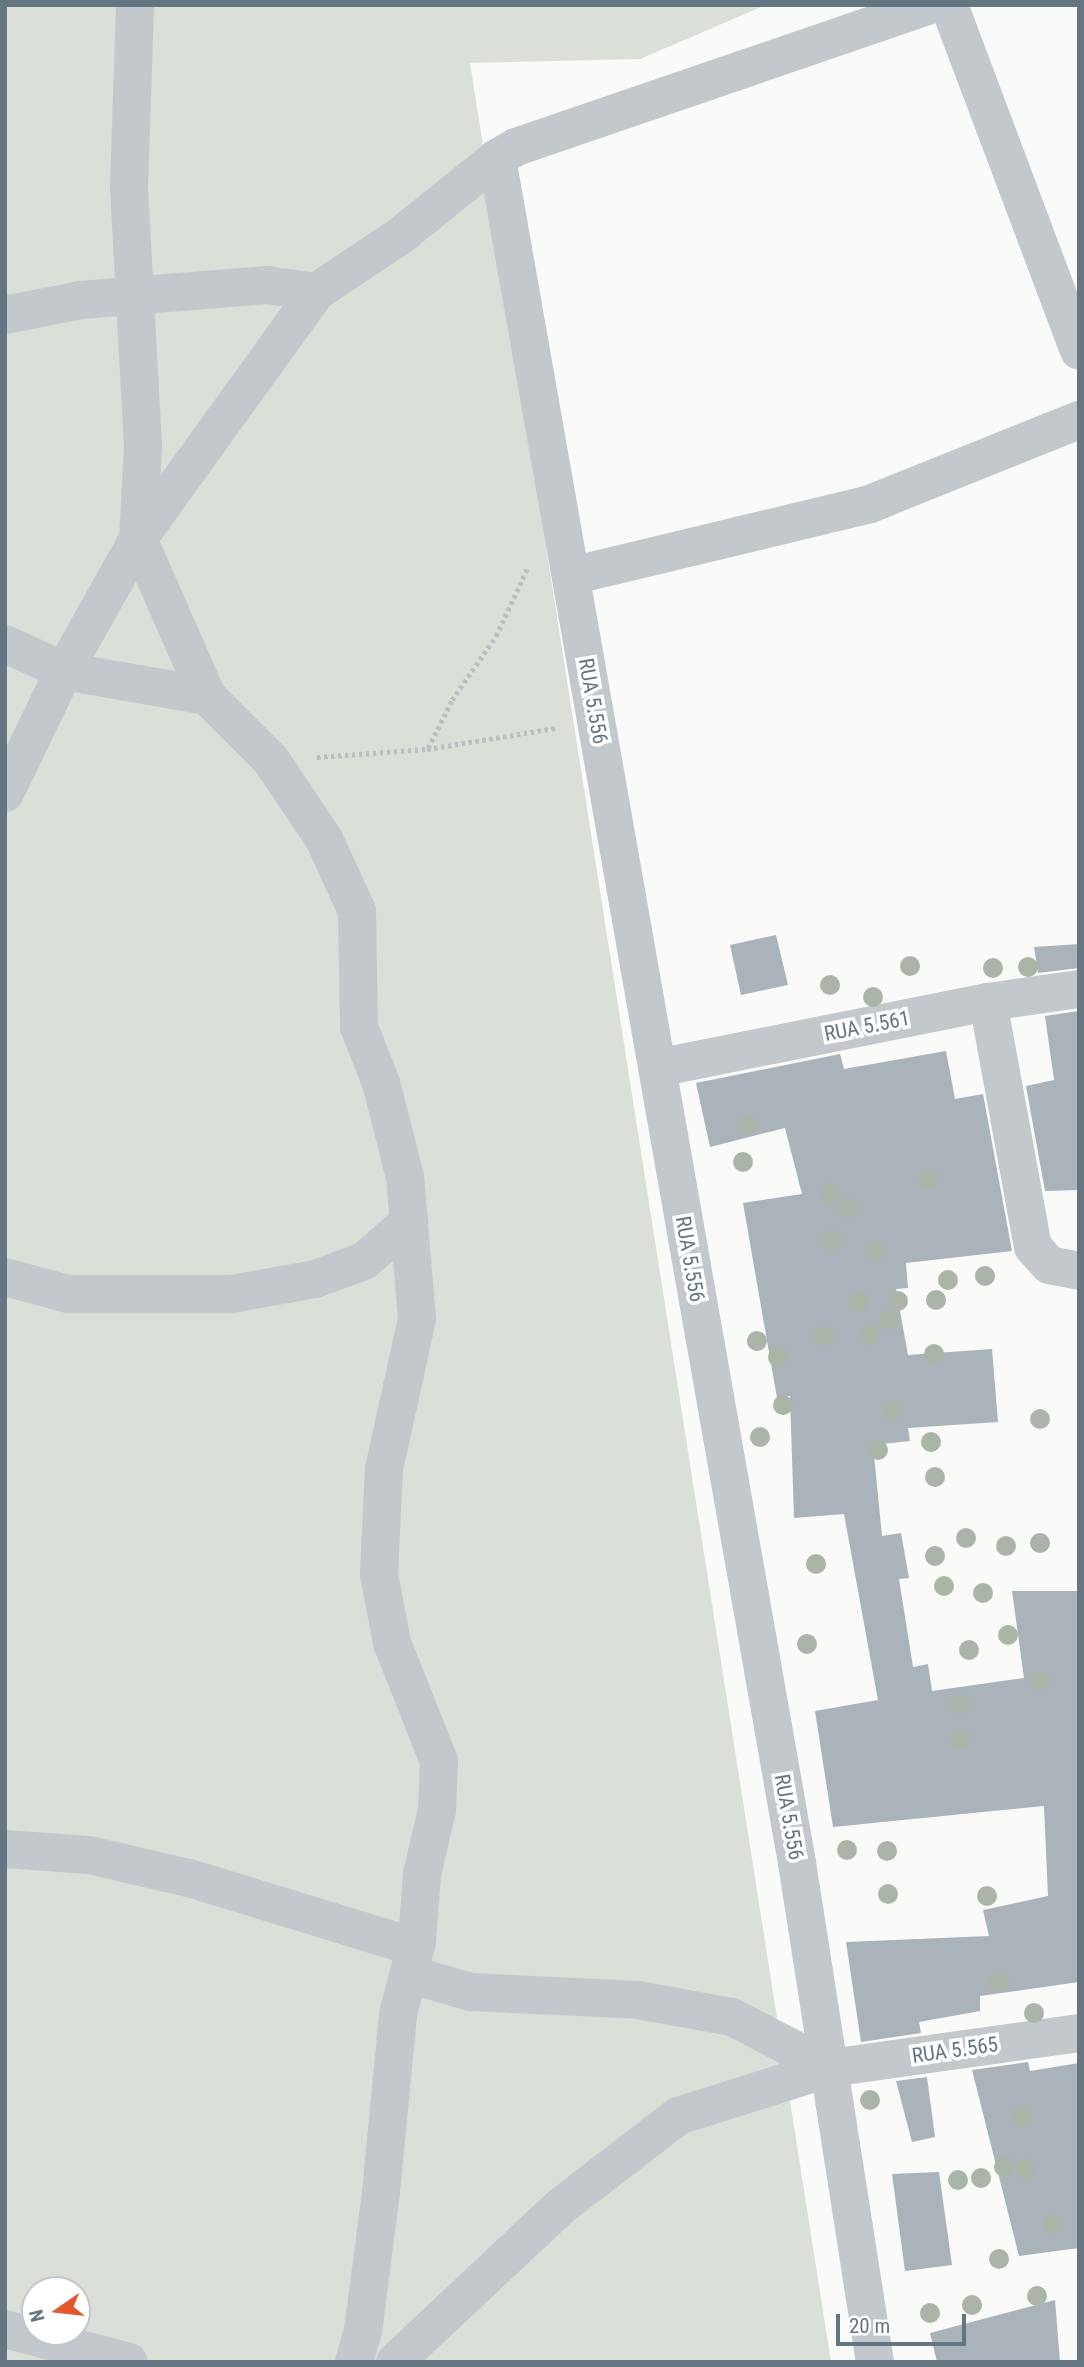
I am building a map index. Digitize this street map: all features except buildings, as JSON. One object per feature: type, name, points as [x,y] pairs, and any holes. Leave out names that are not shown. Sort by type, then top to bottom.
[{"type":"street","points":[[135,5],[130,188],[144,446],[138,539],[207,696],[271,760],[324,839],[357,911],[359,1027],[381,1083],[405,1177],[417,1319],[384,1469],[379,1574],[392,1643],[439,1761],[437,1810],[422,1874],[413,1958],[398,2014],[381,2192],[363,2331],[354,2362]]},
{"type":"street","points":[[5,793],[64,671],[138,539],[316,292],[400,236],[497,158],[529,143],[930,5]]},
{"type":"street","points":[[949,5],[1079,350]]},
{"type":"street","name":"RUA 5.556","points":[[497,158],[830,2068],[875,2362]]},
{"type":"street","points":[[5,315],[81,300],[267,285],[316,292]]},
{"type":"street","points":[[572,576],[870,504],[1079,420]]},
{"type":"street","points":[[5,645],[64,671],[207,696]]},
{"type":"street","name":"RUA 5.561","points":[[657,1068],[988,1002],[1079,989]]},
{"type":"street","points":[[988,1002],[1033,1247],[1049,1265],[1079,1271]]},
{"type":"street","points":[[5,1277],[68,1294],[232,1294],[315,1279],[364,1261],[409,1222]]},
{"type":"street","points":[[5,1849],[89,1855],[189,1878],[398,1941],[413,1958],[471,1992],[638,2000],[732,2017],[830,2068]]},
{"type":"street","name":"RUA 5.565","points":[[396,2362],[561,2207],[678,2116],[830,2068],[1079,2033]]},
{"type":"street","points":[[5,2329],[129,2362]]},
{"type":"path","points":[[428,749],[452,700],[496,636],[528,566]]},
{"type":"path","points":[[271,760],[428,749],[596,721]]},
{"type":"shaded area","points":[[5,5],[766,5],[640,59],[470,63],[831,2362],[5,2362]]}]
